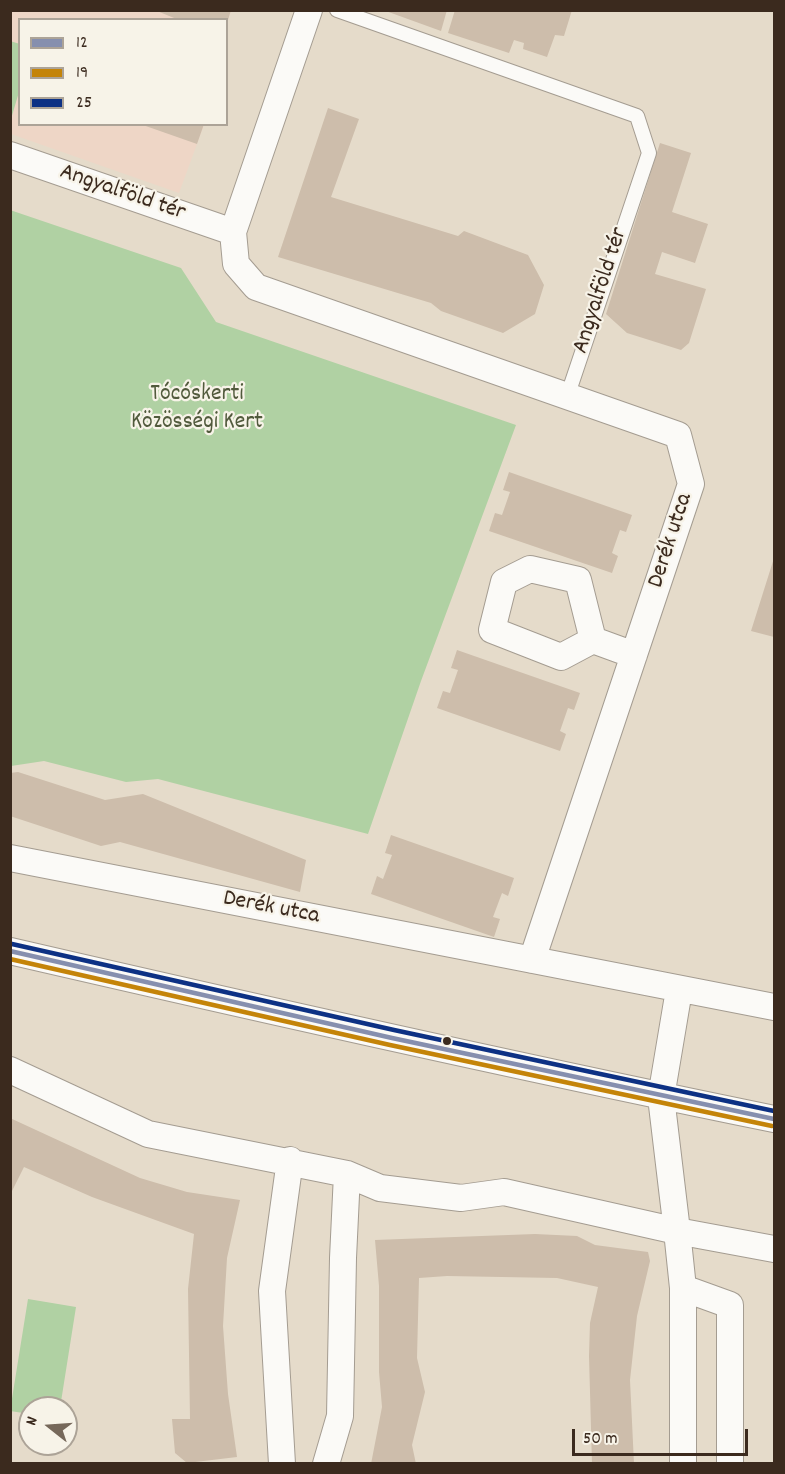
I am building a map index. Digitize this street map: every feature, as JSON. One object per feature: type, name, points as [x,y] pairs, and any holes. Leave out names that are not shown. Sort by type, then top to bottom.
[{"type":"street","points":[[309,10],[233,232],[236,264],[256,287],[567,397]]},
{"type":"street","name":"Angyalföld tér","points":[[10,155],[233,232]]},
{"type":"street","name":"Derék utca","points":[[532,960],[691,484],[678,435],[567,397]]},
{"type":"street","points":[[593,640],[634,655]]},
{"type":"street","name":"Derék utca","points":[[10,858],[774,1007]]},
{"type":"street","points":[[10,951],[346,1029],[774,1119]]},
{"type":"street","points":[[679,990],[661,1097],[683,1288],[683,1464]]},
{"type":"street","points":[[10,1070],[148,1134],[290,1160],[347,1174],[380,1188],[461,1198],[504,1192],[678,1231],[774,1249]]},
{"type":"street","points":[[282,1464],[272,1291],[290,1160]]},
{"type":"street","points":[[326,1464],[340,1416],[347,1174]]},
{"type":"street","points":[[683,1288],[730,1305],[730,1464]]},
{"type":"lane","name":"Angyalföld tér","points":[[337,10],[637,116],[649,153],[567,397]]},
{"type":"shaded area","points":[[11,11],[231,11],[228,20],[228,18],[18,18],[18,126],[204,126],[179,193],[11,134]]},
{"type":"green space","points":[[10,41],[18,43],[18,95],[11,119]]},
{"type":"green space","name":"Tócóskerti Közösségi Kert","points":[[10,210],[181,268],[216,322],[516,425],[421,681],[368,834],[158,779],[126,782],[44,761],[11,766]]},
{"type":"green space","points":[[28,1299],[76,1307],[62,1396],[18,1396],[18,1412],[10,1411]]},
{"type":"building","points":[[231,10],[228,20],[228,18],[174,18],[157,11]]},
{"type":"building","points":[[383,10],[447,10],[441,31]]},
{"type":"building","points":[[455,10],[572,10],[564,36],[555,35],[547,57],[523,49],[524,43],[514,40],[509,53],[448,33]]},
{"type":"building","points":[[328,108],[359,119],[331,197],[458,236],[464,231],[528,255],[544,285],[535,314],[503,333],[441,311],[431,303],[278,257]]},
{"type":"building","points":[[146,126],[203,126],[197,144]]},
{"type":"building","points":[[660,143],[691,153],[672,212],[708,224],[695,263],[662,252],[655,274],[706,289],[689,343],[681,350],[627,333],[606,314]]},
{"type":"building","points":[[509,472],[632,515],[626,532],[620,530],[612,553],[618,556],[612,573],[489,531],[495,513],[502,515],[510,492],[503,490]]},
{"type":"building","points":[[774,558],[774,637],[751,631]]},
{"type":"building","points":[[457,650],[580,693],[574,710],[568,708],[560,731],[566,734],[560,751],[437,708],[443,691],[450,693],[458,670],[451,668]]},
{"type":"building","points":[[18,772],[105,800],[143,794],[306,860],[300,892],[120,842],[101,846],[10,816],[10,773]]},
{"type":"building","points":[[391,835],[514,878],[508,896],[502,893],[493,917],[500,919],[494,937],[371,894],[377,876],[383,879],[392,855],[385,853]]},
{"type":"building","points":[[10,1118],[140,1178],[187,1192],[240,1200],[227,1258],[223,1326],[228,1394],[237,1457],[187,1463],[175,1453],[172,1419],[190,1419],[188,1289],[194,1234],[92,1197],[24,1167],[10,1195]]},
{"type":"building","points":[[535,1234],[577,1236],[595,1245],[648,1252],[650,1261],[637,1316],[630,1380],[634,1464],[592,1464],[590,1323],[598,1287],[557,1278],[447,1276],[419,1278],[417,1358],[425,1392],[412,1445],[416,1464],[371,1464],[382,1407],[379,1372],[379,1286],[375,1240]]},
{"type":"transit line","name":"25","points":[[12,944],[394,1030],[774,1111]]},
{"type":"transit line","name":"12","points":[[10,951],[392,1038],[774,1119]]},
{"type":"transit line","name":"19","points":[[10,959],[390,1045],[772,1126]]}]
